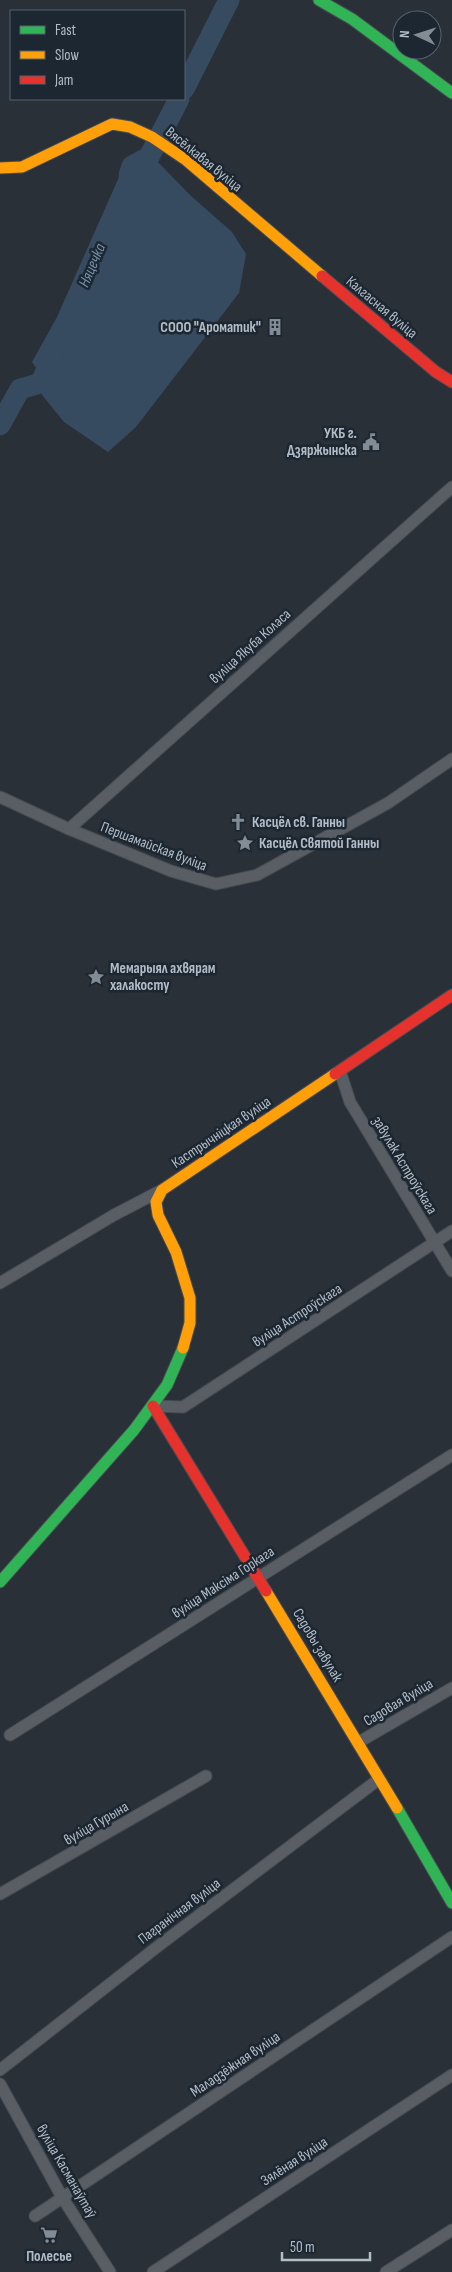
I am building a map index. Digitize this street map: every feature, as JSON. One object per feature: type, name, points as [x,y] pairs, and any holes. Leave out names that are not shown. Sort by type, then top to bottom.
[{"type":"street","points":[[319,0],[352,19],[452,93]]},
{"type":"street","name":"Вясёлкавая вуліца","points":[[0,168],[22,167],[112,124],[130,127],[152,137],[186,160],[294,253]]},
{"type":"street","name":"Калгасная вуліца","points":[[294,253],[436,372],[452,382]]},
{"type":"street","name":"вуліца Якуба Коласа","points":[[69,829],[452,486]]},
{"type":"street","name":"Першамайская вуліца","points":[[0,797],[69,829],[180,875],[216,884],[258,876],[388,803],[452,759]]},
{"type":"street","name":"Кастрычніцкая вуліца","points":[[0,1283],[114,1215],[162,1190],[452,996]]},
{"type":"street","name":"завулак Астроўскага","points":[[340,1071],[350,1102],[452,1271]]},
{"type":"street","points":[[0,1582],[153,1406],[167,1385],[181,1356],[190,1323],[190,1298],[176,1252],[158,1215],[156,1202],[162,1190]]},
{"type":"street","name":"вуліца Астроўскага","points":[[153,1406],[183,1407],[452,1231]]},
{"type":"street","name":"Садовы завулак","points":[[153,1406],[359,1742],[452,1904]]},
{"type":"street","name":"вуліца Максіма Горкага","points":[[10,1735],[258,1576],[452,1455]]},
{"type":"street","name":"Садовая вуліца","points":[[359,1742],[452,1688]]},
{"type":"street","name":"вуліца Гурына","points":[[0,1894],[206,1776]]},
{"type":"street","name":"Пагранічная вуліца","points":[[0,2070],[157,1947],[379,1779]]},
{"type":"street","name":"Маладзёжная вуліца","points":[[35,2216],[452,1937]]},
{"type":"street","name":"Зялёная вуліца","points":[[153,2272],[452,2075]]},
{"type":"street","name":"вуліца Касманаўтаў","points":[[0,2084],[62,2197],[110,2272]]},
{"type":"street","points":[[386,2272],[452,2230]]},
{"type":"water","points":[[153,157],[190,195],[232,232],[246,254],[239,293],[136,427],[108,452],[64,422],[42,395],[43,378],[32,362],[57,317],[127,159]]},
{"type":"waterway","name":"Няцечка","points":[[185,87],[229,0]]},
{"type":"waterway","name":"Няцечка","points":[[129,175],[132,166],[149,157],[178,100]]},
{"type":"waterway","name":"Няцечка","points":[[0,425],[20,389],[41,383],[54,351]]},
{"type":"traffic: fast","points":[[319,0],[352,19],[452,93]]},
{"type":"traffic: fast","points":[[0,1582],[134,1430],[167,1385],[183,1348]]},
{"type":"traffic: fast","points":[[397,1808],[452,1903]]},
{"type":"traffic: slow","points":[[0,168],[22,167],[112,124],[130,127],[152,137],[186,160],[322,276]]},
{"type":"traffic: slow","points":[[183,1348],[190,1323],[190,1298],[176,1252],[158,1215],[156,1202],[162,1190],[335,1074]]},
{"type":"traffic: slow","points":[[266,1591],[397,1808]]},
{"type":"traffic: jam","points":[[322,276],[436,372],[452,382]]},
{"type":"traffic: jam","points":[[335,1074],[452,995]]},
{"type":"traffic: jam","points":[[153,1406],[266,1591]]},
{"type":"place","name":"СООО \"Ароматик\"","points":[[275,327]]},
{"type":"place","name":"УКБ г. Дзяржынска","points":[[371,442]]},
{"type":"place","name":"Касцёл св. Ганны","points":[[238,822]]},
{"type":"place","name":"Касцёл Святой Ганны","points":[[245,843]]},
{"type":"place","name":"Мемарыял ахвярам халакосту","points":[[96,977]]},
{"type":"place","name":"Полесье","points":[[49,2235]]}]
